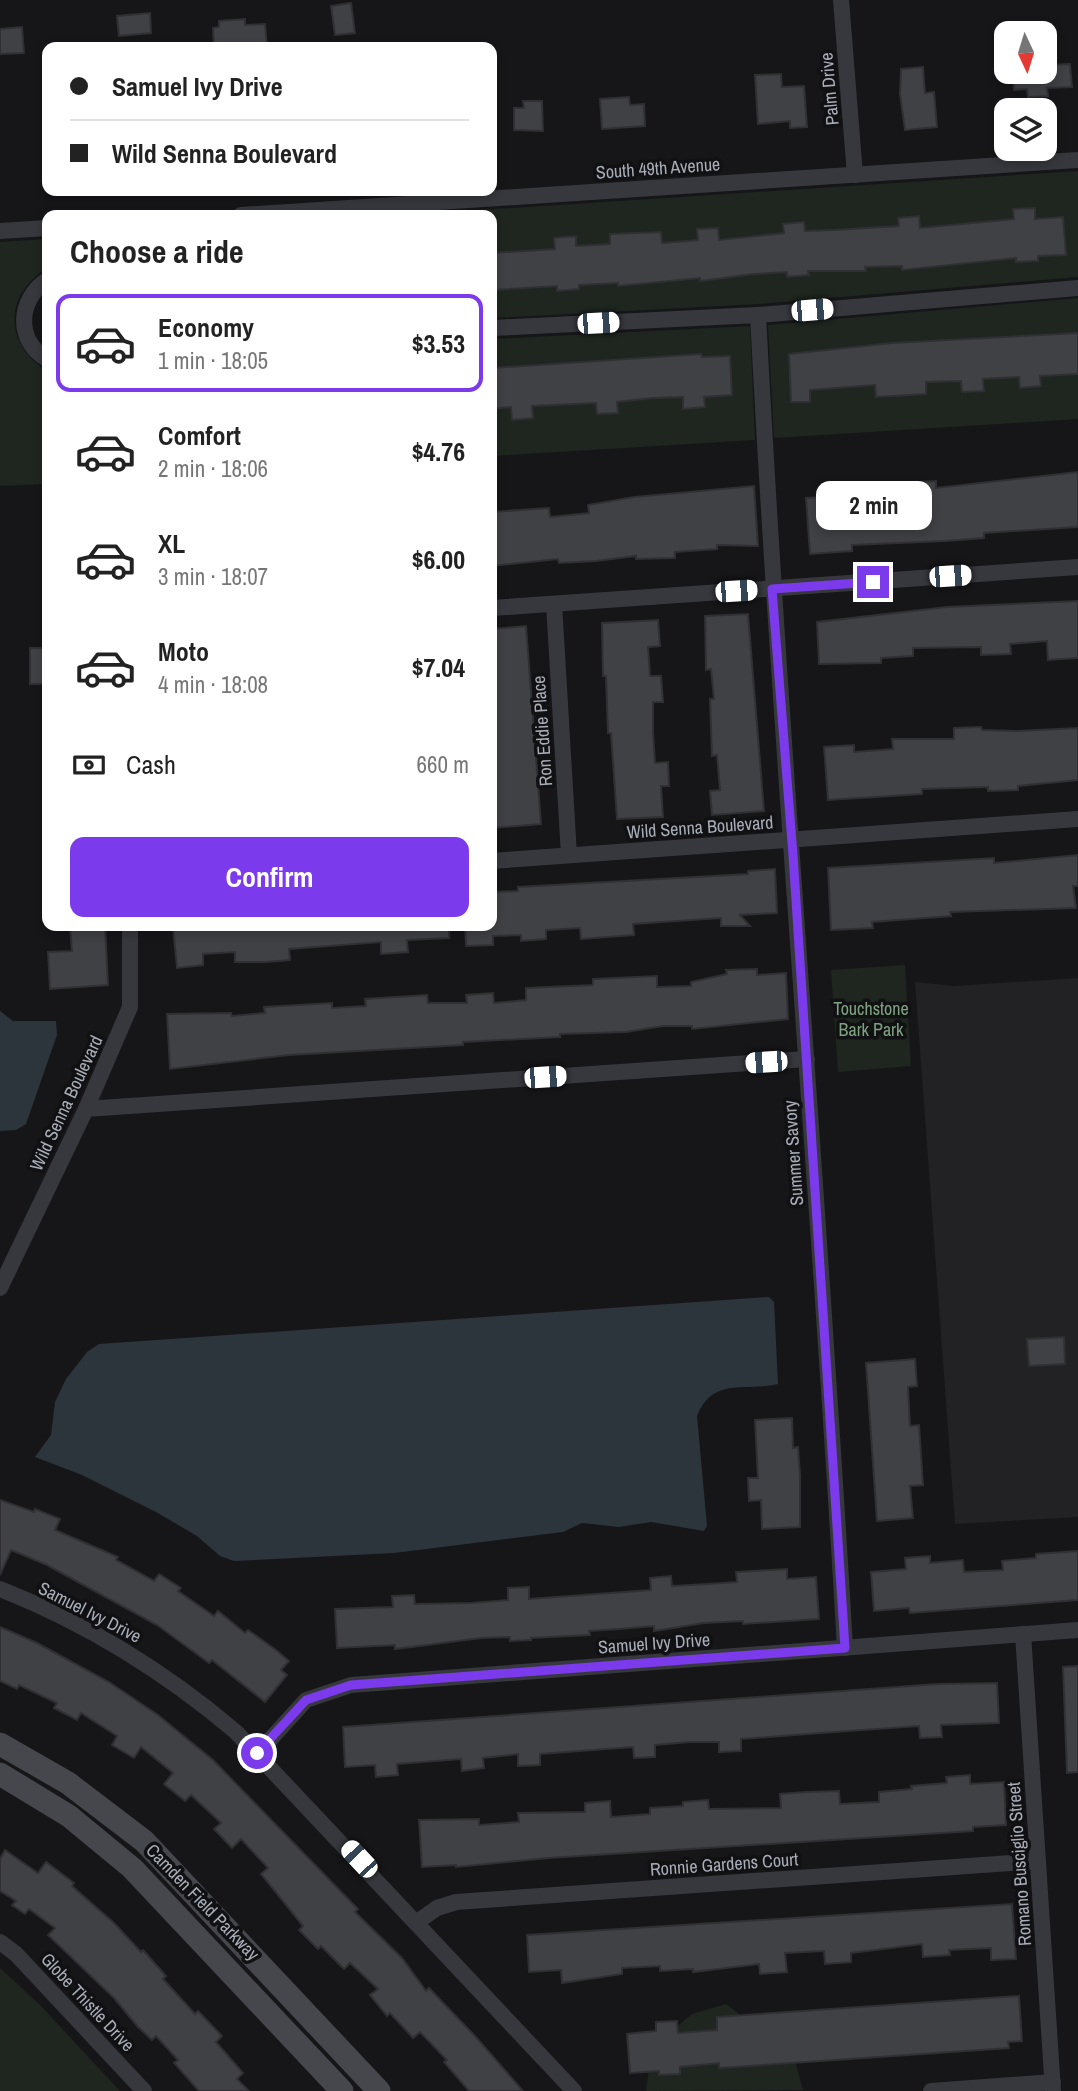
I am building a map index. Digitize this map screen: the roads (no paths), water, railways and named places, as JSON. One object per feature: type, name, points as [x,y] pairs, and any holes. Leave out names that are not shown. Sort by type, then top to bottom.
[{"type":"street","name":"Palm Drive","points":[[841,0],[855,175]]},
{"type":"street","name":"South 49th Avenue","points":[[318,210],[1078,160]]},
{"type":"street","points":[[0,231],[42,228]]},
{"type":"street","points":[[42,285],[29,298],[24,312],[24,328],[29,342],[42,354]]},
{"type":"street","points":[[497,328],[758,315],[1078,288]]},
{"type":"street","name":"Summer Savory","points":[[758,315],[772,589],[792,839],[845,1648]]},
{"type":"street","points":[[497,608],[1078,567]]},
{"type":"street","name":"Ron Eddie Place","points":[[554,604],[569,855]]},
{"type":"street","name":"Wild Senna Boulevard","points":[[497,861],[1078,819]]},
{"type":"street","name":"Wild Senna Boulevard","points":[[0,1288],[86,1109],[130,1007],[130,931]]},
{"type":"street","points":[[86,1109],[807,1059]]},
{"type":"street","name":"Samuel Ivy Drive","points":[[0,1589],[58,1613],[122,1647],[209,1709],[257,1753],[574,2091]]},
{"type":"street","name":"Samuel Ivy Drive","points":[[257,1753],[306,1700],[351,1685],[1078,1630]]},
{"type":"street","name":"Romano Busciglio Street","points":[[1023,1634],[1053,2086]]},
{"type":"street","name":"Camden Field Parkway","points":[[0,1744],[78,1789],[144,1841],[379,2091]]},
{"type":"street","name":"Camden Field Parkway","points":[[0,1774],[69,1816],[125,1861],[342,2091]]},
{"type":"street","name":"Ronnie Gardens Court","points":[[417,1922],[437,1908],[456,1902],[1038,1861]]},
{"type":"street","name":"Globe Thistle Drive","points":[[0,1942],[16,1954],[144,2091]]},
{"type":"street","points":[[931,2091],[1053,2086]]},
{"type":"park label","name":"Touchstone Bark Park","points":[[871,1018]]}]
